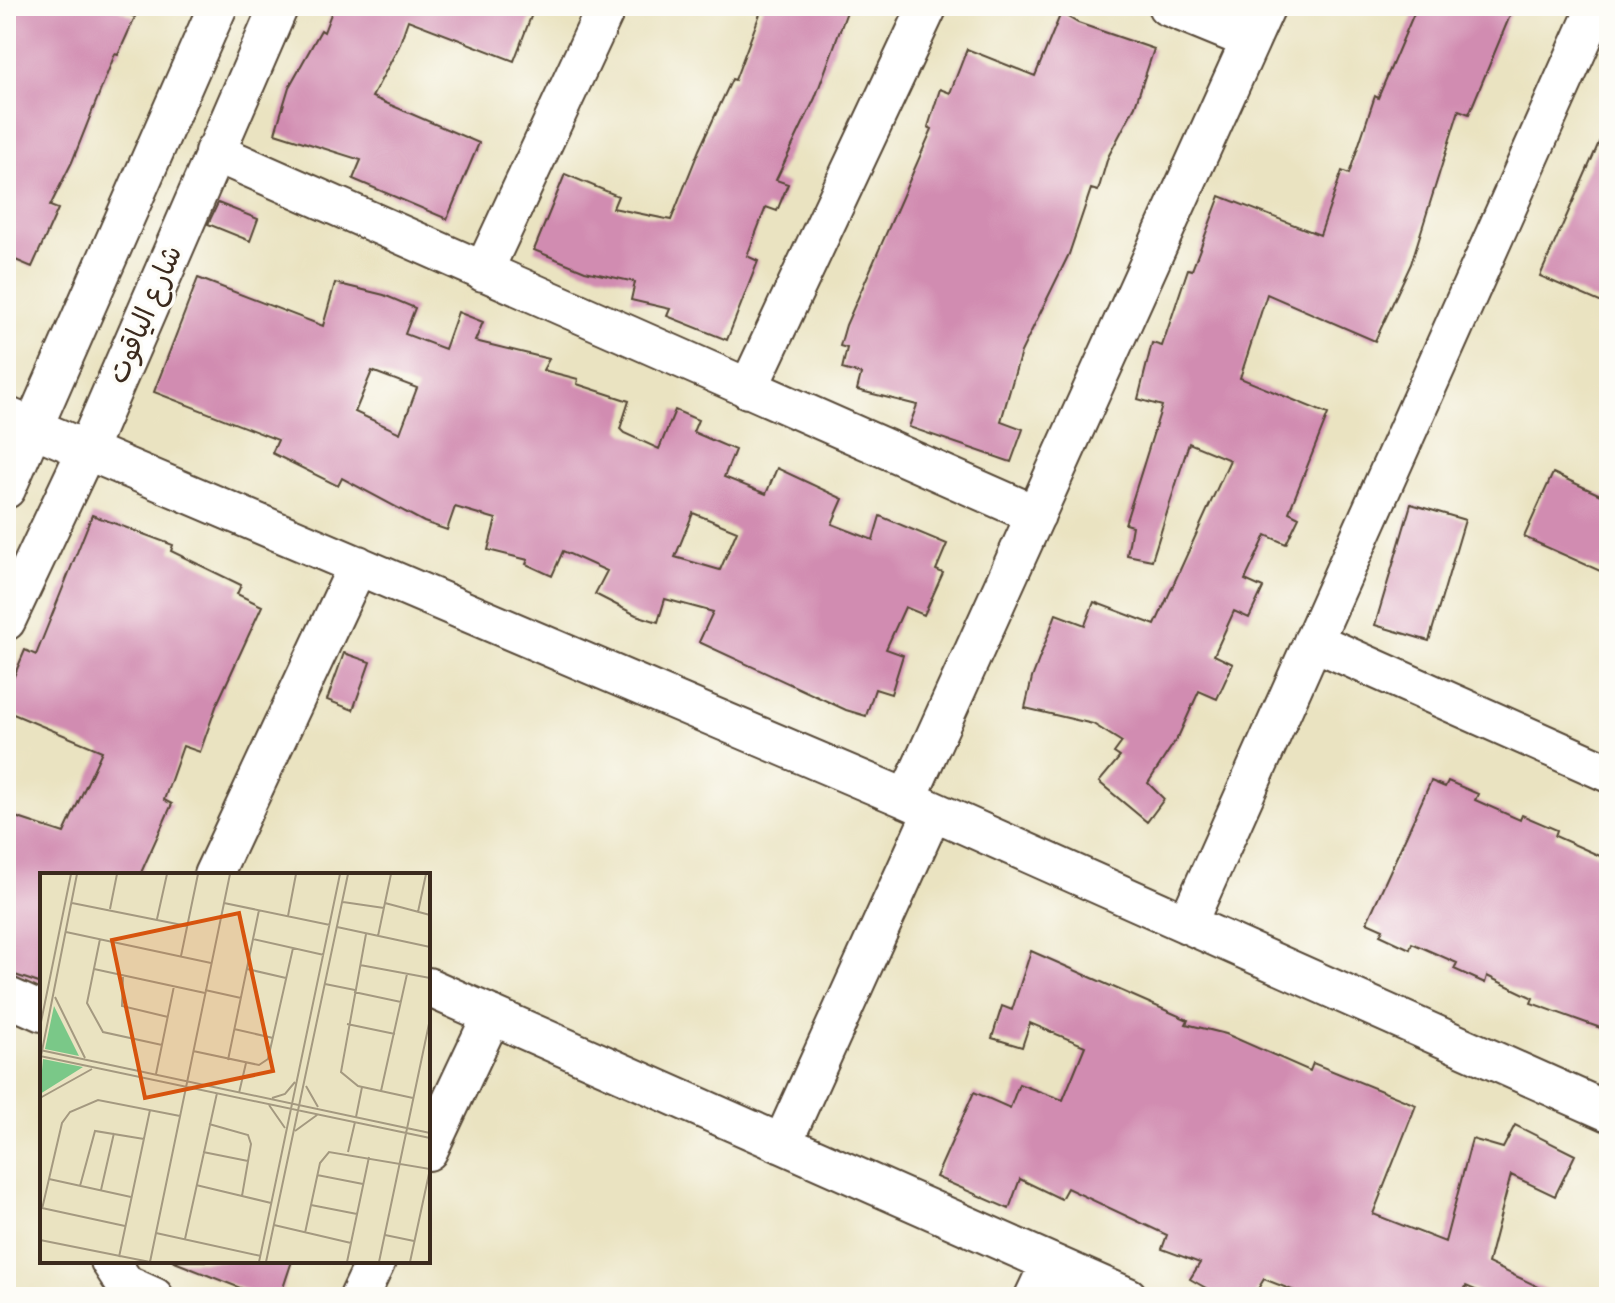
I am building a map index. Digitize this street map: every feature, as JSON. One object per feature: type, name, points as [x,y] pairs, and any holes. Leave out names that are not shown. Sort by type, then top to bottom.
[{"type":"street","name":"شارع الياقوت","points":[[6,489],[20,421],[218,6]]},
{"type":"street","name":"شارع الياقوت","points":[[6,621],[87,449],[279,6]]},
{"type":"street","points":[[483,272],[607,6]]},
{"type":"street","points":[[748,389],[928,6]]},
{"type":"street","points":[[1167,6],[1250,40]]},
{"type":"street","points":[[782,1144],[1036,515],[1266,6]]},
{"type":"street","points":[[1187,924],[1597,6]]},
{"type":"street","points":[[214,152],[1036,515]]},
{"type":"street","points":[[20,421],[920,805],[1609,1112]]},
{"type":"street","points":[[214,873],[358,565]]},
{"type":"street","points":[[1313,641],[1605,760]]},
{"type":"street","points":[[430,988],[1128,1297]]},
{"type":"street","points":[[6,996],[40,1011]]},
{"type":"street","points":[[430,1147],[492,1015]]},
{"type":"street","points":[[111,1263],[125,1284],[154,1297]]},
{"type":"street","points":[[359,1297],[375,1263]]},
{"type":"street","points":[[1034,1297],[1050,1263]]},
{"type":"building","points":[[6,6],[111,6],[135,17],[118,55],[115,54],[72,162],[50,206],[58,209],[32,267],[6,256]]},
{"type":"building","points":[[334,6],[535,6],[514,61],[408,20],[399,46],[372,97],[479,143],[447,219],[353,179],[361,160],[275,133],[289,87],[321,30],[324,32]]},
{"type":"building","points":[[763,6],[849,6],[815,98],[776,180],[788,184],[777,211],[766,207],[747,256],[758,261],[727,340],[667,316],[670,309],[631,300],[635,282],[585,271],[534,250],[565,174],[618,196],[613,208],[671,220],[699,150],[732,79],[735,80]]},
{"type":"building","points":[[1417,6],[1514,6],[1469,114],[1459,110],[1411,264],[1375,341],[1267,294],[1240,378],[1328,414],[1289,512],[1299,517],[1286,544],[1266,535],[1245,580],[1263,588],[1249,618],[1234,611],[1214,655],[1233,664],[1217,699],[1199,691],[1179,735],[1148,783],[1164,799],[1147,822],[1099,782],[1120,757],[1114,753],[1122,742],[1093,724],[1025,708],[1032,678],[1056,614],[1085,625],[1094,602],[1155,625],[1230,460],[1189,443],[1152,560],[1127,555],[1132,526],[1125,524],[1162,406],[1138,399],[1152,343],[1162,346],[1188,269],[1192,270],[1220,196],[1320,235],[1342,171],[1349,174],[1375,96],[1378,98]]},
{"type":"building","points":[[1061,13],[1078,23],[1154,49],[1135,106],[1108,157],[1098,191],[1091,189],[1069,254],[1021,352],[1001,421],[1023,429],[1011,462],[909,427],[917,405],[857,390],[861,374],[842,369],[847,348],[840,346],[846,325],[932,129],[928,127],[940,89],[950,93],[967,49],[1035,76]]},
{"type":"building","points":[[1609,120],[1609,306],[1540,276]]},
{"type":"building","points":[[218,203],[258,219],[250,241],[208,224]]},
{"type":"building","points":[[198,278],[323,326],[335,283],[384,295],[415,308],[405,334],[445,349],[458,312],[483,322],[475,341],[549,359],[543,370],[578,379],[577,384],[629,401],[620,429],[659,449],[675,410],[698,420],[693,432],[735,450],[724,477],[766,494],[777,468],[843,499],[832,524],[873,540],[880,516],[947,544],[936,570],[943,573],[924,615],[905,607],[886,649],[903,655],[891,694],[875,689],[866,716],[846,710],[699,642],[713,612],[665,599],[658,622],[636,615],[595,594],[607,571],[563,551],[552,576],[526,564],[528,560],[488,550],[496,519],[455,507],[447,530],[424,522],[342,478],[338,486],[272,453],[278,440],[154,392]],"holes":[[[372,371],[417,388],[400,433],[355,412]],[[693,513],[737,531],[720,570],[675,557]]]},
{"type":"building","points":[[1553,473],[1609,499],[1609,575],[1524,537]]},
{"type":"building","points":[[1411,504],[1465,520],[1429,641],[1375,625]]},
{"type":"building","points":[[92,515],[173,545],[171,551],[241,585],[237,594],[262,606],[217,704],[200,752],[183,746],[164,800],[172,804],[141,873],[40,873],[40,983],[6,972],[6,814],[64,833],[102,751],[6,711],[6,695],[25,650],[36,655]]},
{"type":"building","points":[[344,653],[370,662],[353,710],[327,700]]},
{"type":"building","points":[[1431,781],[1445,787],[1448,781],[1478,794],[1475,800],[1520,820],[1522,815],[1557,830],[1555,836],[1609,860],[1609,1031],[1531,1003],[1533,998],[1487,976],[1485,983],[1454,969],[1457,963],[1412,943],[1410,949],[1380,935],[1383,929],[1367,922]]},
{"type":"building","points":[[1031,951],[1188,1020],[1186,1024],[1226,1034],[1310,1071],[1313,1063],[1416,1105],[1373,1214],[1445,1242],[1472,1139],[1503,1148],[1515,1125],[1575,1155],[1555,1196],[1511,1175],[1488,1263],[1560,1297],[1492,1297],[1466,1286],[1461,1297],[1310,1297],[1264,1279],[1253,1297],[1222,1297],[1190,1279],[1200,1263],[1162,1249],[1167,1235],[1067,1188],[1061,1199],[1020,1179],[1009,1209],[936,1177],[974,1092],[1010,1108],[1019,1084],[1063,1100],[1085,1046],[1030,1023],[1022,1047],[992,1038],[1002,1006],[1012,1010]]},
{"type":"building","points":[[177,1263],[291,1263],[280,1297],[263,1297]]}]
